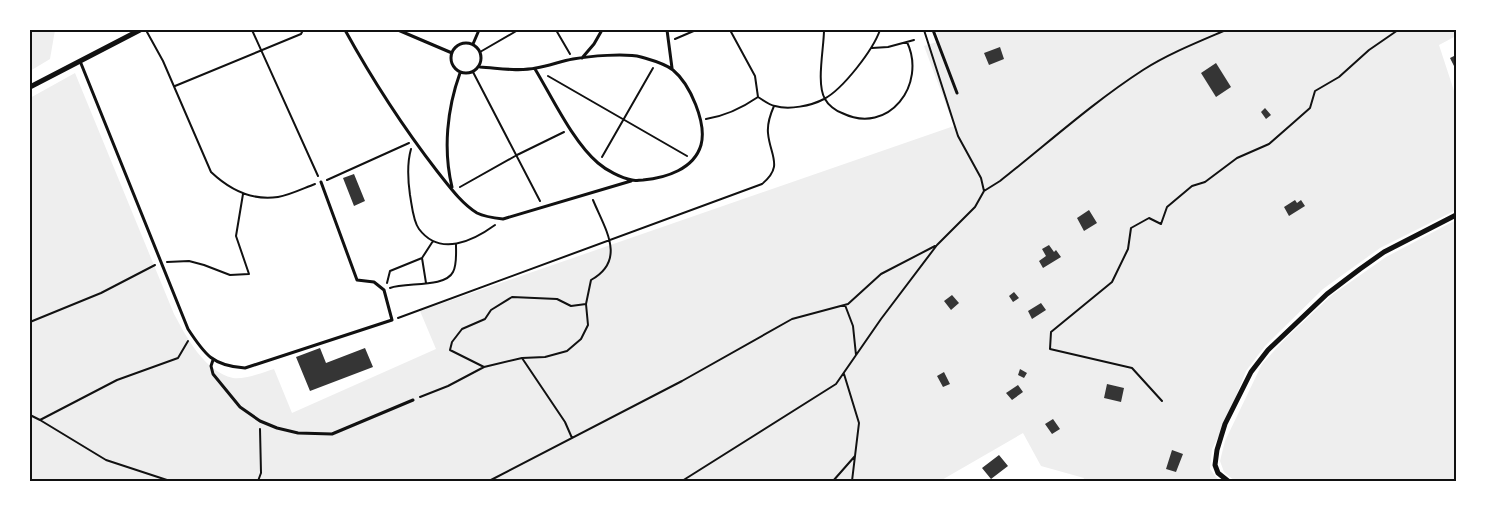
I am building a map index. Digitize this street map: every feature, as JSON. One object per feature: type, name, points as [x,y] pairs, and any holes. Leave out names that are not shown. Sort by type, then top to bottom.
[{"type":"street","points":[[30,88],[140,30]]},
{"type":"street","points":[[1228,481],[1218,473],[1215,465],[1217,450],[1225,424],[1251,372],[1268,350],[1327,294],[1360,268],[1384,252],[1456,215]]},
{"type":"lane","points":[[346,30],[360,58],[414,142],[466,204],[489,218],[503,219],[632,181],[670,175],[693,159],[701,146],[701,119],[691,95],[672,69],[657,62],[638,56],[573,59],[535,68],[514,70],[480,67]]},
{"type":"lane","points":[[398,30],[452,53]]},
{"type":"lane","points":[[473,44],[479,30]]},
{"type":"lane","points":[[582,58],[594,44],[602,30]]},
{"type":"lane","points":[[667,30],[672,69]]},
{"type":"lane","points":[[932,30],[957,93]]},
{"type":"lane","points":[[473,44],[480,52],[482,62],[480,67],[473,72],[464,74],[453,66],[451,62],[452,53],[458,45],[473,44]]},
{"type":"lane","points":[[80,61],[188,329],[197,343],[213,360],[222,365],[245,368],[392,320],[384,290],[374,282],[357,280],[321,182]]},
{"type":"lane","points":[[535,68],[586,151],[599,164],[632,181]]},
{"type":"lane","points":[[453,190],[448,173],[446,149],[450,114],[460,72]]},
{"type":"lane","points":[[213,360],[211,366],[213,374],[226,393],[240,407],[260,421],[277,428],[298,433],[332,434],[413,400]]},
{"type":"path","points":[[146,30],[163,61],[211,172],[222,183],[235,191],[255,197],[278,197],[321,182],[414,142]]},
{"type":"path","points":[[252,30],[321,182]]},
{"type":"path","points":[[174,86],[301,34],[303,30]]},
{"type":"path","points":[[480,52],[518,30]]},
{"type":"path","points":[[556,30],[573,59]]},
{"type":"path","points":[[669,41],[696,30]]},
{"type":"path","points":[[730,30],[755,76],[758,97]]},
{"type":"path","points":[[824,30],[821,66],[824,99],[836,110],[852,118],[873,118],[896,108],[904,96],[912,70],[910,48],[907,42]]},
{"type":"path","points":[[758,97],[774,106],[804,106],[824,99],[842,84],[859,65],[872,48],[880,30]]},
{"type":"path","points":[[924,30],[958,136],[981,178],[984,191]]},
{"type":"path","points":[[682,481],[836,384],[881,319],[937,245],[976,207],[984,191],[1000,181],[1094,105],[1143,70],[1179,50],[1226,30]]},
{"type":"path","points":[[1162,401],[1132,368],[1050,349],[1052,332],[1112,282],[1128,249],[1131,228],[1149,218],[1161,224],[1167,207],[1192,186],[1205,182],[1237,158],[1269,144],[1310,108],[1315,91],[1339,77],[1369,50],[1398,30]]},
{"type":"path","points":[[872,48],[888,47],[914,40]]},
{"type":"path","points":[[599,164],[657,62]]},
{"type":"path","points":[[535,68],[693,159]]},
{"type":"path","points":[[473,72],[544,207]]},
{"type":"path","points":[[701,119],[716,117],[743,107],[758,97]]},
{"type":"path","points":[[392,320],[762,184],[770,178],[774,170],[775,159],[768,134],[768,121],[774,106]]},
{"type":"path","points":[[453,190],[516,155],[571,129]]},
{"type":"path","points":[[414,142],[409,156],[409,188],[412,210],[418,229],[433,241],[456,245],[486,231],[503,219]]},
{"type":"path","points":[[413,400],[448,386],[484,366],[522,358],[546,357],[567,351],[581,339],[588,325],[586,304],[591,280],[608,267],[610,261],[609,239],[590,193]]},
{"type":"path","points":[[384,290],[390,271],[422,258],[433,241]]},
{"type":"path","points":[[384,290],[398,284],[441,281],[450,276],[454,270],[456,245]]},
{"type":"path","points":[[489,481],[682,382],[792,319],[848,304],[881,274],[937,245]]},
{"type":"path","points":[[422,258],[426,283]]},
{"type":"path","points":[[484,366],[450,350],[452,342],[462,330],[485,319],[491,310],[499,304],[512,298],[527,297],[558,299],[571,306],[586,304]]},
{"type":"path","points":[[845,305],[853,326],[856,355]]},
{"type":"path","points":[[40,420],[118,380],[178,358],[188,341]]},
{"type":"path","points":[[522,358],[565,422],[572,438]]},
{"type":"path","points":[[844,373],[859,423],[852,481]]},
{"type":"path","points":[[30,416],[40,420],[106,460],[170,481]]},
{"type":"path","points":[[258,481],[261,473],[260,421]]},
{"type":"path","points":[[833,481],[854,456]]},
{"type":"shaded area","points":[[30,30],[55,30],[50,59],[30,71]]},
{"type":"shaded area","points":[[935,30],[1456,30],[1456,36],[1439,45],[1456,97],[1456,210],[1380,248],[1323,289],[1265,346],[1246,371],[1225,424],[1212,449],[1210,469],[1219,481],[1083,481],[1084,478],[1041,466],[1023,433],[940,481],[30,481],[30,98],[75,73],[174,314],[191,343],[213,368],[233,378],[248,377],[274,369],[292,413],[436,349],[420,311],[954,126],[924,46],[940,41]]},
{"type":"shaded area","points":[[1456,220],[1456,481],[1235,481],[1224,472],[1220,461],[1225,441],[1262,364],[1285,339],[1332,295],[1386,257]]},
{"type":"building","points":[[1000,47],[1004,59],[989,65],[984,53]]},
{"type":"building","points":[[1456,55],[1456,70],[1450,58]]},
{"type":"building","points":[[1216,63],[1231,87],[1216,97],[1201,73]]},
{"type":"building","points":[[1265,108],[1271,115],[1266,119],[1261,112]]},
{"type":"building","points":[[354,174],[365,201],[354,206],[343,178]]},
{"type":"building","points":[[1295,200],[1297,203],[1301,200],[1305,206],[1289,216],[1284,207]]},
{"type":"building","points":[[1089,210],[1097,223],[1084,231],[1077,218]]},
{"type":"building","points":[[1049,245],[1061,257],[1043,268],[1039,261],[1046,256],[1042,249]]},
{"type":"building","points":[[1014,292],[1019,298],[1013,302],[1009,296]]},
{"type":"building","points":[[952,295],[959,303],[951,310],[944,301]]},
{"type":"building","points":[[1041,303],[1046,310],[1032,319],[1028,311]]},
{"type":"building","points":[[320,348],[326,363],[365,348],[373,367],[310,391],[296,357]]},
{"type":"building","points":[[1020,369],[1027,373],[1024,378],[1018,375]]},
{"type":"building","points":[[944,372],[950,384],[943,387],[937,376]]},
{"type":"building","points":[[1107,384],[1124,388],[1121,402],[1104,398]]},
{"type":"building","points":[[1018,385],[1023,392],[1012,400],[1006,393]]},
{"type":"building","points":[[1053,419],[1060,429],[1052,434],[1045,424]]},
{"type":"building","points":[[1172,450],[1183,454],[1176,472],[1166,469]]},
{"type":"building","points":[[999,455],[1008,466],[991,479],[982,468]]}]
